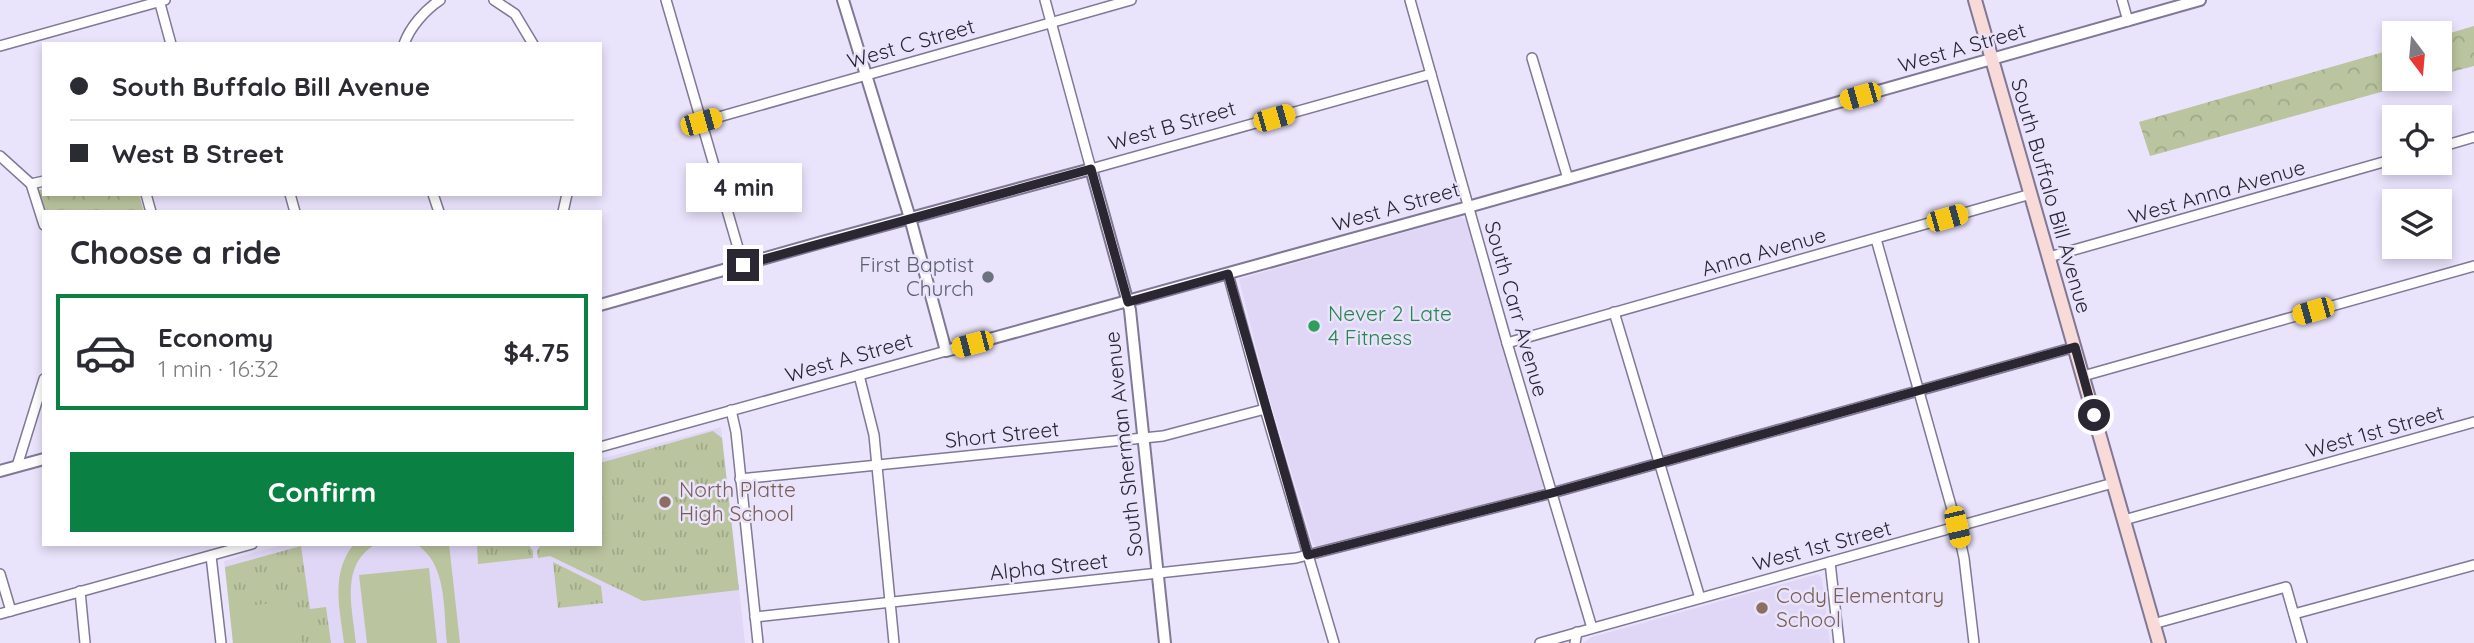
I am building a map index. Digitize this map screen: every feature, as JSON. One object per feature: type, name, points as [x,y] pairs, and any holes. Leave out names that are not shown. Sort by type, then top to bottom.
[{"type":"main road","name":"South Buffalo Bill Avenue","points":[[1975,0],[2159,643]]},
{"type":"street","points":[[0,46],[161,0],[171,42]]},
{"type":"street","points":[[405,42],[420,18],[440,0]]},
{"type":"street","points":[[494,0],[515,14],[532,42]]},
{"type":"street","points":[[666,0],[743,265]]},
{"type":"street","points":[[843,0],[946,351]]},
{"type":"street","name":"South Sherman Avenue","points":[[1045,0],[1128,302],[1165,643]]},
{"type":"street","name":"West C Street","points":[[701,122],[1131,0]]},
{"type":"street","name":"South Carr Avenue","points":[[1410,0],[1507,343],[1592,628]]},
{"type":"street","points":[[2122,0],[2128,20]]},
{"type":"street","name":"West A Street","points":[[602,446],[1128,302],[2200,0]]},
{"type":"street","points":[[1532,58],[1568,178]]},
{"type":"street","name":"West B Street","points":[[602,304],[1431,74]]},
{"type":"street","points":[[2452,143],[2474,137]]},
{"type":"street","points":[[0,156],[31,184],[42,219]]},
{"type":"street","name":"West Anna Avenue","points":[[2049,257],[2382,162]]},
{"type":"street","points":[[31,184],[42,181]]},
{"type":"street","name":"Anna Avenue","points":[[1507,343],[2031,194]]},
{"type":"street","points":[[1876,239],[1957,527],[1964,558],[1974,643]]},
{"type":"street","points":[[2083,376],[2474,266]]},
{"type":"street","points":[[1228,274],[1334,643]]},
{"type":"street","points":[[1614,312],[1700,598]]},
{"type":"street","name":"Alpha Street","points":[[755,617],[1308,555],[1552,493],[2075,347]]},
{"type":"street","points":[[859,375],[874,435],[894,643]]},
{"type":"street","points":[[18,466],[42,386]]},
{"type":"street","name":"Short Street","points":[[740,479],[1163,436],[1265,409]]},
{"type":"street","points":[[731,410],[758,643]]},
{"type":"street","name":"West 1st Street","points":[[2124,520],[2474,422]]},
{"type":"street","points":[[0,471],[42,460]]},
{"type":"street","name":"West 1st Street","points":[[1541,643],[2113,483]]},
{"type":"street","points":[[0,614],[245,546]]},
{"type":"street","points":[[211,556],[221,643]]},
{"type":"street","points":[[1830,562],[1839,643]]},
{"type":"street","points":[[2294,614],[2474,565]]},
{"type":"street","points":[[0,574],[11,611]]},
{"type":"street","points":[[2153,624],[2286,587],[2302,643]]},
{"type":"street","points":[[80,592],[85,643]]},
{"type":"street","points":[[1575,643],[1577,632]]},
{"type":"shaded area","points":[[1460,217],[1469,225],[1545,485],[1538,491],[1449,516],[1316,547],[1266,387],[1239,279]]},
{"type":"shaded area","name":"North Platte High School","points":[[721,427],[745,643],[233,643],[224,561],[279,546],[602,546],[602,458]]},
{"type":"shaded area","name":"Cody Elementary School","points":[[1818,574],[1822,578],[1830,643],[1583,643],[1592,637]]},
{"type":"green space","points":[[2474,26],[2474,66],[2452,72],[2452,32]]},
{"type":"green space","points":[[2382,52],[2382,91],[2385,91],[2150,156],[2139,122]]},
{"type":"green space","points":[[42,189],[42,196],[140,196],[143,210],[44,210],[39,190]]},
{"type":"green space","points":[[713,431],[722,438],[739,590],[643,601],[550,556],[538,558],[540,546],[602,546],[602,462]]},
{"type":"green space","points":[[301,546],[310,609],[326,607],[331,643],[233,643],[225,567]]},
{"type":"green space","points":[[353,546],[373,546],[364,553],[353,576],[351,602],[356,643],[344,643],[339,604],[339,579]]},
{"type":"green space","points":[[418,546],[449,546],[460,643],[447,643],[439,575],[426,553]]},
{"type":"green space","points":[[477,546],[529,546],[533,551],[533,558],[478,564]]},
{"type":"green space","points":[[553,562],[601,586],[603,603],[558,608]]},
{"type":"green space","points":[[429,568],[437,643],[367,643],[359,575]]},
{"type":"green space","points":[[297,600],[302,643],[236,643],[232,608]]},
{"type":"place","name":"First Baptist Church","points":[[988,277]]},
{"type":"place","name":"Never 2 Late 4 Fitness","points":[[1314,326]]},
{"type":"place","name":"North Platte High School","points":[[665,502]]},
{"type":"place","name":"Cody Elementary School","points":[[1762,608]]},
{"type":"route","points":[[743,265],[1091,169],[1128,302],[1228,274],[1308,555],[1552,493],[2075,347],[2094,415]]}]
